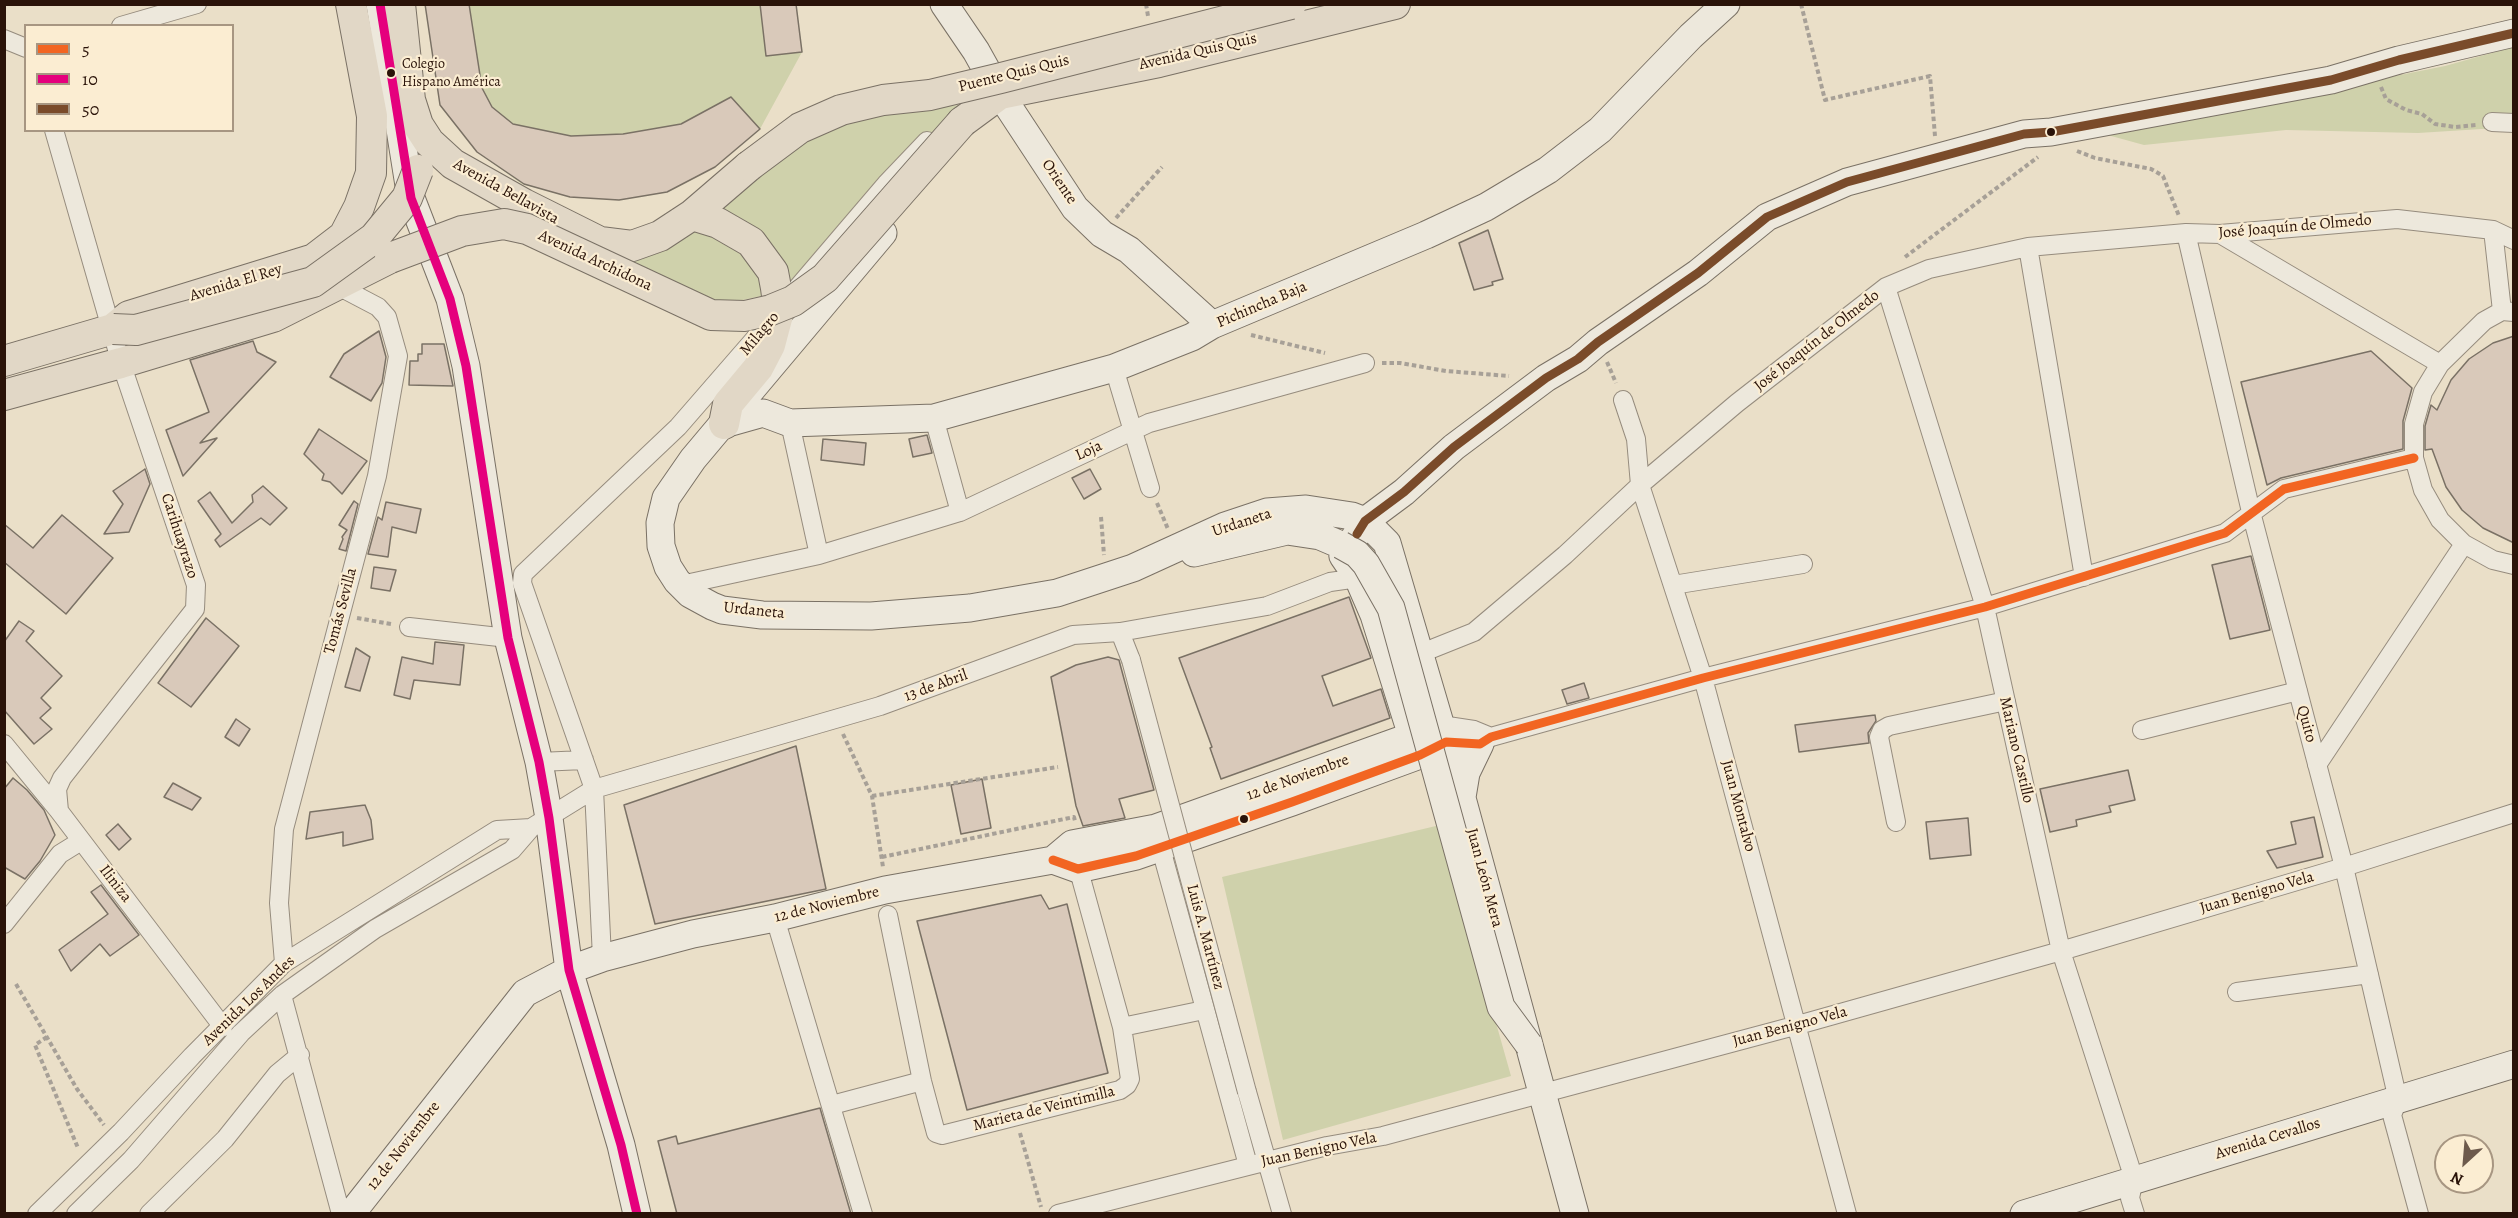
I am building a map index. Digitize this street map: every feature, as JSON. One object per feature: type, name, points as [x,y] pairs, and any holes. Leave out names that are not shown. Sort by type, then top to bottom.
[{"type":"main road","name":"Avenida El Rey","points":[[4,361],[112,329],[129,316],[314,259],[344,236],[359,207],[371,173],[372,116],[351,4]]},
{"type":"main road","name":"Avenida Bellavista","points":[[400,4],[410,100],[418,125],[429,142],[453,164],[524,204],[600,242],[632,246],[660,236],[692,215],[748,166]]},
{"type":"main road","name":"Puente Quis Quis","points":[[748,166],[800,128],[841,110],[1001,78],[1291,4]]},
{"type":"main road","name":"Avenida Quis Quis","points":[[995,84],[1159,62],[1395,4]]},
{"type":"main road","name":"Avenida Archidona","points":[[121,363],[273,317],[390,258],[462,231],[504,224],[527,229],[711,315],[745,316],[771,310],[793,300],[825,278],[995,84]]},
{"type":"main road","points":[[112,329],[136,330],[312,282],[374,238],[407,198],[429,142]]},
{"type":"main road","points":[[692,215],[718,223],[751,243],[763,256],[772,272],[779,311],[770,345],[758,368],[728,404],[724,424]]},
{"type":"main road","points":[[8,400],[121,363]]},
{"type":"street","points":[[128,24],[197,4]]},
{"type":"street","points":[[380,4],[411,198],[450,299],[466,366],[508,638],[538,762],[540,823],[568,970],[621,1145],[637,1214]]},
{"type":"street","name":"Oriente","points":[[944,4],[1075,208],[1102,234],[1129,250],[1212,325]]},
{"type":"street","name":"Pichincha Baja","points":[[724,424],[764,413],[790,423],[934,418],[1114,368],[1192,337],[1212,325],[1426,235],[1486,207],[1548,170],[1600,130],[1691,36],[1726,4]]},
{"type":"street","points":[[1330,582],[1342,550],[1365,521],[1422,476],[1454,447],[1518,398],[1578,359],[1598,342],[1698,273],[1767,217],[1847,182],[2024,134],[2051,132],[2331,80],[2514,33]]},
{"type":"street","points":[[4,39],[24,47]]},
{"type":"street","name":"Milagro","points":[[584,760],[522,583],[523,574],[678,427],[886,184],[995,84]]},
{"type":"street","name":"Urdaneta","points":[[995,84],[724,424],[693,459],[666,498],[660,523],[661,546],[668,567],[681,585],[701,601],[722,610],[762,615],[872,616],[970,609],[1057,593],[1133,568],[1225,526],[1267,512],[1306,509],[1352,516],[1365,521]]},
{"type":"street","points":[[2492,122],[2514,123]]},
{"type":"street","name":"Carihuayrazo","points":[[55,132],[121,363],[196,585],[195,609],[62,778],[57,789],[59,811]]},
{"type":"street","name":"José Joaquín de Olmedo","points":[[1419,654],[1474,632],[1565,555],[1640,485],[1737,404],[1886,287],[1929,270],[2028,247],[2186,233],[2220,234],[2397,219],[2493,230],[2514,240]]},
{"type":"street","points":[[2493,230],[2508,311],[2484,321],[2440,363],[2423,392],[2414,424],[2414,458],[2423,490],[2440,520],[2464,544],[2493,560],[2514,565]]},
{"type":"street","name":"Quito","points":[[2186,233],[2251,512],[2344,867],[2369,974],[2419,1214]]},
{"type":"street","points":[[2220,234],[2440,363]]},
{"type":"street","points":[[2028,247],[2084,577]]},
{"type":"street","name":"Tomás Sevilla","points":[[284,963],[279,903],[284,829],[377,476],[398,356],[387,317],[383,312],[378,307],[338,286]]},
{"type":"street","name":"Mariano Castillo","points":[[1886,287],[1984,607],[2061,951],[2133,1197]]},
{"type":"street","name":"Loja","points":[[681,585],[819,555],[960,512],[1149,423],[1365,363]]},
{"type":"street","points":[[1114,368],[1150,488]]},
{"type":"street","name":"Juan Montalvo","points":[[1623,400],[1636,439],[1640,485],[1703,678],[1847,1214]]},
{"type":"street","points":[[934,418],[960,512]]},
{"type":"street","points":[[790,423],[819,555]]},
{"type":"street","points":[[1462,798],[1466,773],[1485,740],[1703,678],[1984,607],[2084,577],[2225,533],[2284,489],[2414,458]]},
{"type":"street","points":[[1358,578],[1387,543],[1422,476]]},
{"type":"street","points":[[1365,521],[1387,543]]},
{"type":"street","points":[[1133,568],[1287,531],[1320,536],[1342,550],[1357,554],[1366,564],[1391,608],[1501,1007],[1529,1045]]},
{"type":"street","name":"Juan León Mera","points":[[1387,543],[1462,798],[1575,1214]]},
{"type":"street","points":[[2317,765],[2464,544]]},
{"type":"street","points":[[1342,550],[1358,578],[1374,615],[1412,736]]},
{"type":"street","points":[[1673,585],[1803,564]]},
{"type":"street","name":"13 de Abril","points":[[540,823],[594,789],[880,706],[1073,635],[1120,632],[1267,606],[1330,582],[1358,578]]},
{"type":"street","points":[[410,627],[508,638]]},
{"type":"street","name":"Luis A. Martínez","points":[[1120,632],[1131,660],[1282,1214]]},
{"type":"street","points":[[2142,730],[2298,691]]},
{"type":"street","points":[[1896,822],[1879,737],[1882,730],[1889,726],[2006,701]]},
{"type":"street","points":[[1443,734],[1474,730],[1485,740]]},
{"type":"street","name":"12 de Noviembre","points":[[351,1214],[525,993],[568,970],[602,958],[693,934],[775,918],[886,902],[1071,854],[1136,856],[1157,837],[1412,736],[1443,734]]},
{"type":"street","name":"12 de Noviembre","points":[[1157,837],[1292,802],[1420,755],[1443,734]]},
{"type":"street","name":"Iliniza","points":[[4,744],[59,811],[223,1027]]},
{"type":"street","points":[[538,762],[584,760],[594,789],[602,958]]},
{"type":"street","name":"Juan Benigno Vela","points":[[1058,1214],[1267,1161],[1383,1136],[1798,1025],[2061,951],[2344,867],[2514,813]]},
{"type":"street","name":"Avenida Los Andes","points":[[37,1214],[121,1132],[284,963],[497,830],[540,823]]},
{"type":"street","name":"Avenida Los Andes","points":[[75,1214],[131,1160],[241,1033],[282,995],[375,929],[513,850],[540,823]]},
{"type":"street","name":"Luis A. Martínez","points":[[1157,837],[1248,1166]]},
{"type":"street","points":[[4,924],[60,854],[81,841]]},
{"type":"street","name":"Marieta de Veintimilla","points":[[886,902],[922,1081],[936,1133],[942,1135],[1120,1090],[1127,1085],[1130,1079],[1122,1027],[1071,854]]},
{"type":"street","points":[[775,918],[863,1214]]},
{"type":"street","points":[[2237,992],[2369,974]]},
{"type":"street","points":[[282,995],[341,1214]]},
{"type":"street","points":[[1122,1027],[1204,1010]]},
{"type":"street","points":[[149,1214],[225,1139],[277,1074],[300,1055]]},
{"type":"street","name":"Avenida Cevallos","points":[[2082,1214],[2514,1064]]},
{"type":"street","name":"Avenida Cevallos","points":[[2395,1107],[2514,1077]]},
{"type":"street","points":[[832,1105],[922,1081]]},
{"type":"street","name":"Avenida Cevallos","points":[[2024,1214],[2133,1197]]},
{"type":"path","points":[[1801,4],[1825,100],[1930,76],[1935,124],[1934,160]]},
{"type":"path","points":[[2373,68],[2386,99],[2406,110],[2422,114],[2435,124],[2455,127],[2492,122]]},
{"type":"path","points":[[1898,264],[2035,160],[2043,152],[2051,132],[2072,149],[2095,158],[2151,169],[2163,176],[2186,233]]},
{"type":"path","points":[[1102,234],[1162,167]]},
{"type":"path","points":[[1598,342],[1623,400]]},
{"type":"path","points":[[1150,488],[1177,549]]},
{"type":"path","points":[[1101,517],[1105,576]]},
{"type":"path","points":[[341,614],[410,627]]},
{"type":"path","points":[[835,718],[872,796],[882,857],[886,902]]},
{"type":"path","points":[[872,796],[1058,767]]},
{"type":"path","points":[[882,857],[1074,817],[1071,854]]},
{"type":"path","points":[[16,984],[77,1089],[104,1126],[121,1132]]},
{"type":"path","points":[[47,1037],[35,1045],[81,1154],[84,1168]]},
{"type":"path","points":[[1016,1116],[1043,1214]]},
{"type":"green space","points":[[425,5],[796,5],[802,52],[760,129],[715,167],[667,192],[619,200],[570,197],[522,184],[477,152],[440,104]]},
{"type":"green space","points":[[2513,47],[2513,127],[2418,133],[2286,130],[2144,145],[2104,134],[2445,66]]},
{"type":"green space","points":[[968,105],[790,290],[723,304],[566,235],[660,248],[801,136],[885,108]]},
{"type":"green space","points":[[1440,825],[1511,1076],[1283,1140],[1222,877]]},
{"type":"building","points":[[425,4],[469,4],[482,88],[492,107],[513,124],[571,136],[623,134],[681,124],[731,97],[760,129],[715,167],[667,192],[619,200],[570,197],[524,184],[477,152],[440,105]]},
{"type":"building","points":[[760,4],[796,4],[802,52],[766,56]]},
{"type":"building","points":[[1488,230],[1503,279],[1492,282],[1493,285],[1474,290],[1459,243]]},
{"type":"building","points":[[379,331],[386,357],[382,383],[371,401],[330,377],[344,354]]},
{"type":"building","points":[[2514,336],[2514,543],[2483,528],[2462,510],[2446,487],[2432,449],[2425,450],[2425,426],[2431,405],[2437,410],[2451,380],[2469,359],[2493,343]]},
{"type":"building","points":[[253,341],[257,352],[276,362],[200,443],[217,438],[183,476],[166,430],[209,412],[190,360]]},
{"type":"building","points":[[422,344],[444,344],[453,386],[409,385],[410,361],[418,361],[418,354],[422,354]]},
{"type":"building","points":[[2371,351],[2412,388],[2403,421],[2403,449],[2281,478],[2267,485],[2241,382]]},
{"type":"building","points":[[319,429],[367,461],[342,494],[330,482],[322,480],[324,474],[304,454]]},
{"type":"building","points":[[927,435],[932,453],[913,457],[909,439]]},
{"type":"building","points":[[823,439],[866,443],[864,465],[821,460]]},
{"type":"building","points":[[145,469],[150,484],[129,532],[104,534],[123,504],[113,491]]},
{"type":"building","points":[[1090,469],[1101,489],[1084,499],[1072,478]]},
{"type":"building","points":[[263,486],[287,508],[270,525],[261,518],[220,547],[215,540],[221,534],[198,501],[210,492],[232,523],[253,502],[252,495]]},
{"type":"building","points":[[354,501],[358,504],[346,551],[339,549],[342,537],[347,530],[339,525]]},
{"type":"building","points":[[386,502],[421,509],[416,533],[392,527],[388,557],[368,554],[378,517],[382,520]]},
{"type":"building","points":[[62,515],[113,558],[66,614],[4,562],[4,524],[33,548]]},
{"type":"building","points":[[2251,556],[2270,630],[2230,639],[2212,565]]},
{"type":"building","points":[[374,567],[396,570],[390,591],[371,588]]},
{"type":"building","points":[[1349,597],[1371,658],[1322,676],[1333,706],[1381,689],[1390,718],[1221,779],[1210,748],[1212,747],[1179,658]]},
{"type":"building","points":[[206,618],[239,646],[191,707],[158,683]]},
{"type":"building","points":[[19,621],[34,631],[26,641],[62,676],[41,698],[51,708],[40,718],[52,729],[34,744],[4,710],[4,642]]},
{"type":"building","points":[[435,642],[464,645],[460,685],[414,680],[410,699],[394,695],[402,657],[433,664]]},
{"type":"building","points":[[356,648],[370,657],[360,691],[345,687]]},
{"type":"building","points":[[1108,657],[1119,660],[1154,790],[1119,799],[1125,818],[1083,826],[1076,806],[1051,677],[1076,665]]},
{"type":"building","points":[[1584,683],[1589,698],[1567,704],[1562,690]]},
{"type":"building","points":[[1875,715],[1876,721],[1868,733],[1869,743],[1799,752],[1795,725]]},
{"type":"building","points":[[236,719],[250,729],[239,746],[225,737]]},
{"type":"building","points":[[796,746],[826,889],[655,924],[624,805]]},
{"type":"building","points":[[2128,770],[2135,800],[2109,806],[2111,812],[2076,820],[2077,826],[2050,832],[2040,789]]},
{"type":"building","points":[[13,778],[44,810],[55,835],[40,861],[25,879],[4,867],[4,789]]},
{"type":"building","points":[[982,779],[991,828],[961,834],[951,785]]},
{"type":"building","points":[[173,783],[201,798],[192,810],[164,797]]},
{"type":"building","points":[[365,805],[371,820],[373,839],[343,846],[343,832],[306,839],[310,812]]},
{"type":"building","points":[[2314,817],[2323,857],[2277,868],[2267,851],[2296,844],[2291,822]]},
{"type":"building","points":[[1968,818],[1971,855],[1930,859],[1926,822]]},
{"type":"building","points":[[118,824],[131,839],[119,850],[106,835]]},
{"type":"building","points":[[101,885],[139,935],[110,956],[100,944],[71,971],[59,950],[108,914],[91,892]]},
{"type":"building","points":[[1041,895],[1049,909],[1067,904],[1108,1073],[967,1110],[917,921]]},
{"type":"building","points":[[820,1108],[851,1214],[677,1214],[658,1141],[676,1136],[678,1144]]},
{"type":"transit line","name":"10","points":[[380,4],[411,198],[450,299],[466,366],[508,638],[539,762],[549,818],[569,970],[621,1145],[637,1214]]},
{"type":"transit line","name":"50","points":[[1357,534],[1365,521],[1404,492],[1454,447],[1546,378],[1578,359],[1598,342],[1698,273],[1767,217],[1847,182],[2024,134],[2051,132],[2331,80],[2399,60],[2514,33]]},
{"type":"transit line","name":"5","points":[[1053,860],[1078,869],[1136,856],[1420,755],[1446,742],[1480,744],[1491,737],[1703,678],[1985,607],[2225,533],[2284,489],[2414,458]]},
{"type":"place","name":"Colegio Hispano América","points":[[391,73]]}]
